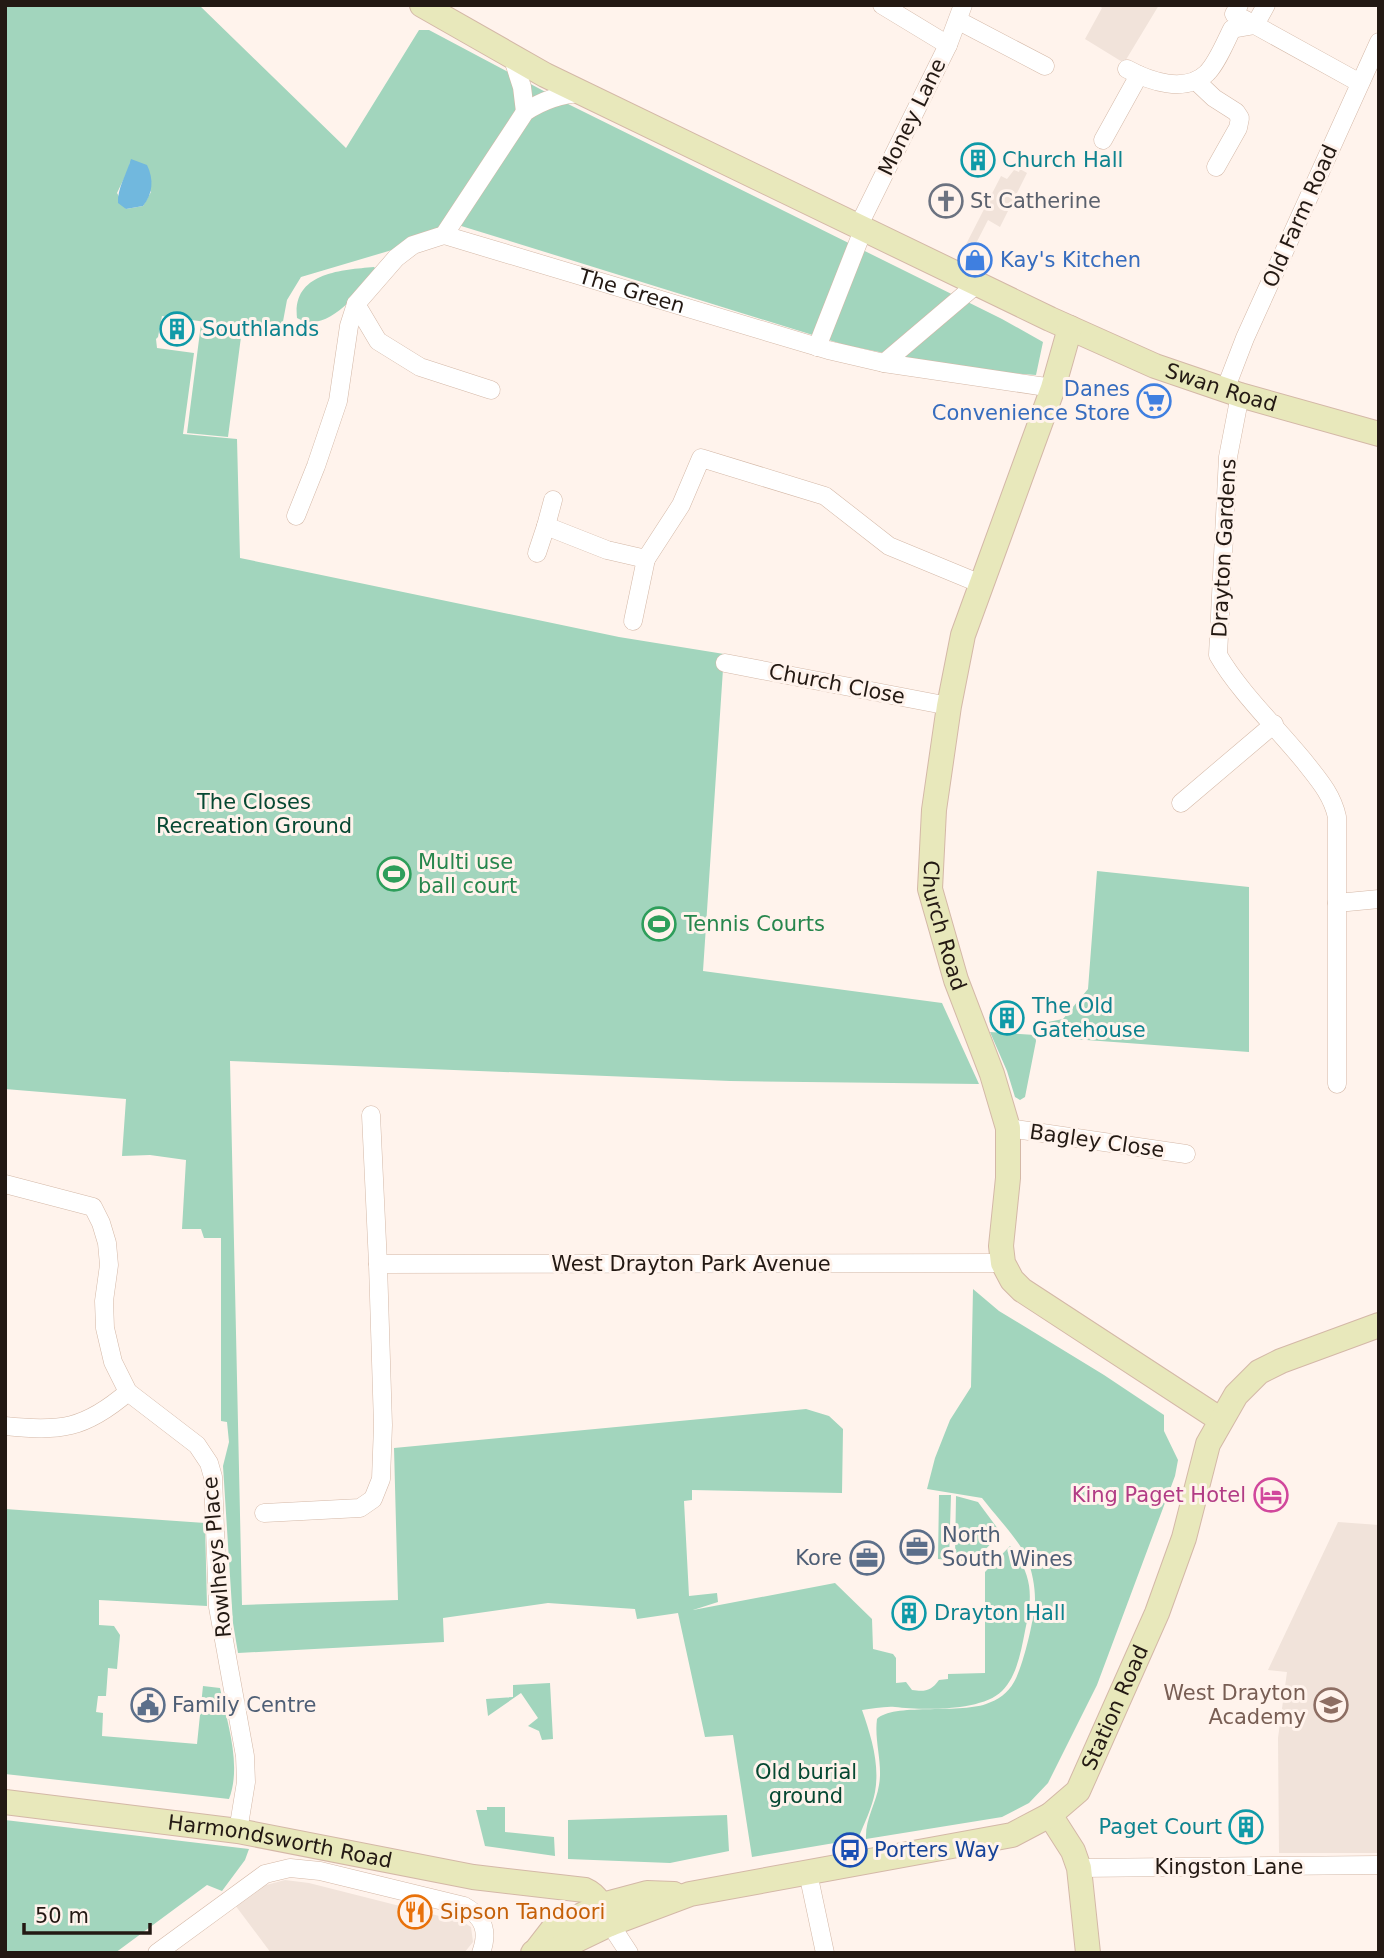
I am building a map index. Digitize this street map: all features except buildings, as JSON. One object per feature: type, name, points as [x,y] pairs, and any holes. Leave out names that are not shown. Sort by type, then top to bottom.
[{"type":"street","points":[[422,5],[582,93],[1070,328]]},
{"type":"street","points":[[881,5],[947,45]]},
{"type":"street","points":[[1238,5],[1234,15],[1360,83]]},
{"type":"street","points":[[1255,25],[1266,5]]},
{"type":"street","points":[[961,13],[1045,66]]},
{"type":"street","name":"Money Lane","points":[[860,229],[961,13]]},
{"type":"street","points":[[1103,140],[1133,72],[1151,82],[1196,81],[1208,73],[1232,29],[1255,25]]},
{"type":"street","name":"Old Farm Road","points":[[1233,393],[1245,338],[1379,42]]},
{"type":"street","points":[[512,56],[522,87],[525,112]]},
{"type":"street","points":[[1196,81],[1240,118],[1238,128],[1216,167]]},
{"type":"street","points":[[296,516],[317,467],[338,401],[348,326],[356,304],[396,258],[414,245],[444,236],[525,112],[540,102],[582,93]]},
{"type":"street","points":[[817,347],[860,229]]},
{"type":"street","name":"The Green","points":[[444,236],[817,347],[884,363],[1054,388]]},
{"type":"street","points":[[884,363],[977,284]]},
{"type":"street","points":[[356,304],[378,341],[420,367],[491,390]]},
{"type":"street","name":"Swan Road","points":[[1070,328],[1155,366],[1233,393],[1379,434]]},
{"type":"street","name":"Church Road","points":[[1003,1263],[1001,1246],[1008,1178],[1008,1128],[992,1074],[956,980],[930,889],[934,810],[949,706],[963,635],[1054,388],[1070,328]]},
{"type":"street","name":"Drayton Gardens","points":[[1233,393],[1218,655],[1226,669],[1326,789],[1333,802],[1337,817],[1337,1084]]},
{"type":"street","points":[[633,621],[646,559],[681,505],[701,458],[825,496],[889,546],[981,584]]},
{"type":"street","points":[[537,553],[553,500]]},
{"type":"street","points":[[547,526],[607,550],[646,559]]},
{"type":"street","name":"Church Close","points":[[725,663],[949,706]]},
{"type":"street","points":[[1181,803],[1274,724]]},
{"type":"street","points":[[1337,903],[1379,899]]},
{"type":"street","points":[[264,1513],[360,1508],[373,1499],[381,1479],[383,1425],[379,1264],[371,1115]]},
{"type":"street","name":"Bagley Close","points":[[1008,1128],[1186,1154]]},
{"type":"street","name":"Rowlheys Place","points":[[5,1184],[93,1207],[98,1213],[107,1243],[109,1265],[104,1301],[105,1328],[113,1362],[128,1392],[197,1445],[209,1463],[213,1477],[218,1607],[245,1756],[246,1782],[238,1831]]},
{"type":"street","points":[[1003,1263],[1012,1280],[1023,1290],[1221,1420]]},
{"type":"street","name":"West Drayton Park Avenue","points":[[379,1264],[1003,1263]]},
{"type":"street","name":"Station Road","points":[[534,1952],[556,1950],[598,1915],[690,1894],[1013,1835],[1050,1815],[1078,1791],[1157,1613],[1184,1538],[1208,1444],[1236,1395],[1259,1372],[1281,1361],[1379,1325]]},
{"type":"street","points":[[5,1426],[46,1430],[69,1426],[89,1420],[108,1409],[128,1392]]},
{"type":"street","name":"Harmondsworth Road","points":[[5,1802],[238,1831],[473,1877],[556,1886],[574,1903],[598,1915]]},
{"type":"street","points":[[1050,1815],[1073,1851],[1079,1867],[1088,1953]]},
{"type":"street","points":[[320,1846],[320,1871]]},
{"type":"street","name":"Kingston Lane","points":[[1079,1867],[1379,1866]]},
{"type":"street","points":[[157,1953],[265,1874],[290,1868],[320,1871],[464,1906],[482,1920],[485,1941],[481,1953]]},
{"type":"street","points":[[808,1873],[825,1953]]},
{"type":"street","points":[[598,1915],[629,1953]]},
{"type":"shaded area","points":[[1098,5],[1159,5],[1124,63],[1085,39],[1102,8]]},
{"type":"shaded area","points":[[1020,169],[1027,173],[1000,227],[988,220],[966,263],[958,260],[1001,176],[1007,179],[1014,170],[1019,172]]},
{"type":"shaded area","name":"West Drayton Academy","points":[[1338,1522],[1379,1525],[1379,1853],[1279,1853],[1278,1738],[1287,1672],[1268,1670]]},
{"type":"shaded area","points":[[285,1880],[309,1883],[463,1922],[471,1927],[473,1942],[464,1953],[271,1953],[235,1905],[255,1888]]},
{"type":"green space","points":[[5,5],[199,5],[346,148],[419,30],[429,30],[570,105],[1002,319],[1043,342],[1036,375],[962,369],[845,345],[458,225],[392,250],[301,277],[287,300],[281,332],[162,316],[156,339],[157,348],[194,353],[183,434],[237,439],[240,558],[619,637],[724,654],[703,971],[942,1003],[979,1084],[730,1081],[230,1061],[242,1605],[398,1600],[394,1448],[806,1409],[829,1416],[843,1429],[842,1493],[692,1490],[692,1500],[684,1501],[689,1596],[717,1593],[718,1602],[693,1610],[835,1583],[872,1619],[873,1649],[893,1654],[896,1658],[896,1683],[906,1682],[912,1690],[921,1691],[930,1689],[939,1680],[948,1679],[948,1674],[985,1673],[985,1572],[1010,1546],[1027,1577],[1030,1596],[1028,1618],[1015,1671],[1002,1691],[992,1698],[950,1708],[891,1707],[862,1710],[874,1750],[876,1782],[872,1804],[858,1839],[752,1857],[733,1735],[705,1737],[678,1613],[637,1619],[635,1609],[548,1603],[443,1618],[444,1642],[238,1653],[233,1623],[223,1466],[229,1442],[227,1422],[221,1421],[221,1238],[204,1238],[201,1229],[182,1229],[186,1160],[150,1155],[122,1156],[126,1099],[5,1089]],"holes":[[[130,162],[151,192],[143,206],[126,209],[117,193]]]},
{"type":"green space","points":[[374,267],[376,269],[362,288],[331,316],[308,322],[297,318],[297,303],[302,291],[310,283],[333,273]]},
{"type":"green space","points":[[201,324],[242,329],[228,437],[187,433]]},
{"type":"green space","points":[[1097,871],[1249,887],[1249,1052],[1046,1037],[1048,1022],[1063,1019],[1088,989]]},
{"type":"green space","points":[[990,1032],[1035,1035],[1025,1097],[1020,1100],[1015,1097]]},
{"type":"green space","points":[[973,1289],[999,1311],[1164,1415],[1164,1431],[1178,1460],[1175,1476],[1097,1685],[1048,1783],[1029,1803],[1002,1817],[866,1839],[867,1825],[880,1777],[877,1719],[897,1711],[974,1707],[999,1698],[1014,1682],[1031,1629],[1035,1599],[1033,1579],[1027,1558],[1013,1536],[982,1498],[927,1489],[935,1458],[950,1420],[971,1387]]},
{"type":"green space","points":[[939,1495],[951,1495],[949,1560],[938,1559]]},
{"type":"green space","points":[[956,1496],[978,1502],[1001,1533],[976,1558],[964,1563],[958,1563],[955,1557]]},
{"type":"green space","points":[[5,1509],[205,1523],[207,1606],[99,1600],[99,1625],[114,1626],[120,1635],[117,1669],[108,1668],[106,1696],[98,1696],[96,1712],[103,1713],[102,1736],[197,1744],[203,1686],[220,1688],[234,1758],[233,1786],[229,1799],[5,1774]]},
{"type":"green space","points":[[550,1683],[553,1739],[542,1740],[539,1731],[528,1726],[538,1718],[521,1693],[488,1716],[486,1699],[513,1697],[513,1685]]},
{"type":"green space","points":[[487,1807],[505,1807],[505,1832],[554,1837],[555,1856],[485,1846],[476,1810],[487,1810]]},
{"type":"green space","points":[[727,1815],[729,1851],[670,1863],[568,1859],[568,1820]]},
{"type":"green space","points":[[5,1820],[249,1849],[245,1860],[222,1891],[207,1885],[115,1953],[5,1953]]},
{"type":"water","points":[[131,159],[147,165],[151,186],[143,206],[126,209],[118,203],[118,198]]},
{"type":"place","name":"Church Hall","points":[[978,160]]},
{"type":"place","name":"St Catherine","points":[[946,201]]},
{"type":"place","name":"Kay's Kitchen","points":[[975,260]]},
{"type":"place","name":"Southlands","points":[[177,329]]},
{"type":"place","name":"Danes Convenience Store","points":[[1154,401]]},
{"type":"place","name":"Multi use ball court","points":[[394,874]]},
{"type":"place","name":"Tennis Courts","points":[[659,924]]},
{"type":"place","name":"The Old Gatehouse","points":[[1007,1018]]},
{"type":"place","name":"King Paget Hotel","points":[[1271,1495]]},
{"type":"place","name":"North South Wines","points":[[917,1547]]},
{"type":"place","name":"Kore","points":[[867,1558]]},
{"type":"place","name":"Drayton Hall","points":[[909,1613]]},
{"type":"place","name":"Family Centre","points":[[148,1705]]},
{"type":"place","name":"West Drayton Academy","points":[[1331,1705]]},
{"type":"place","name":"Paget Court","points":[[1246,1827]]},
{"type":"place","name":"Porters Way","points":[[850,1850]]},
{"type":"place","name":"Sipson Tandoori","points":[[415,1912]]},
{"type":"park label","name":"The Closes Recreation Ground","points":[[254,814]]},
{"type":"park label","name":"Old burial ground","points":[[806,1784]]}]
